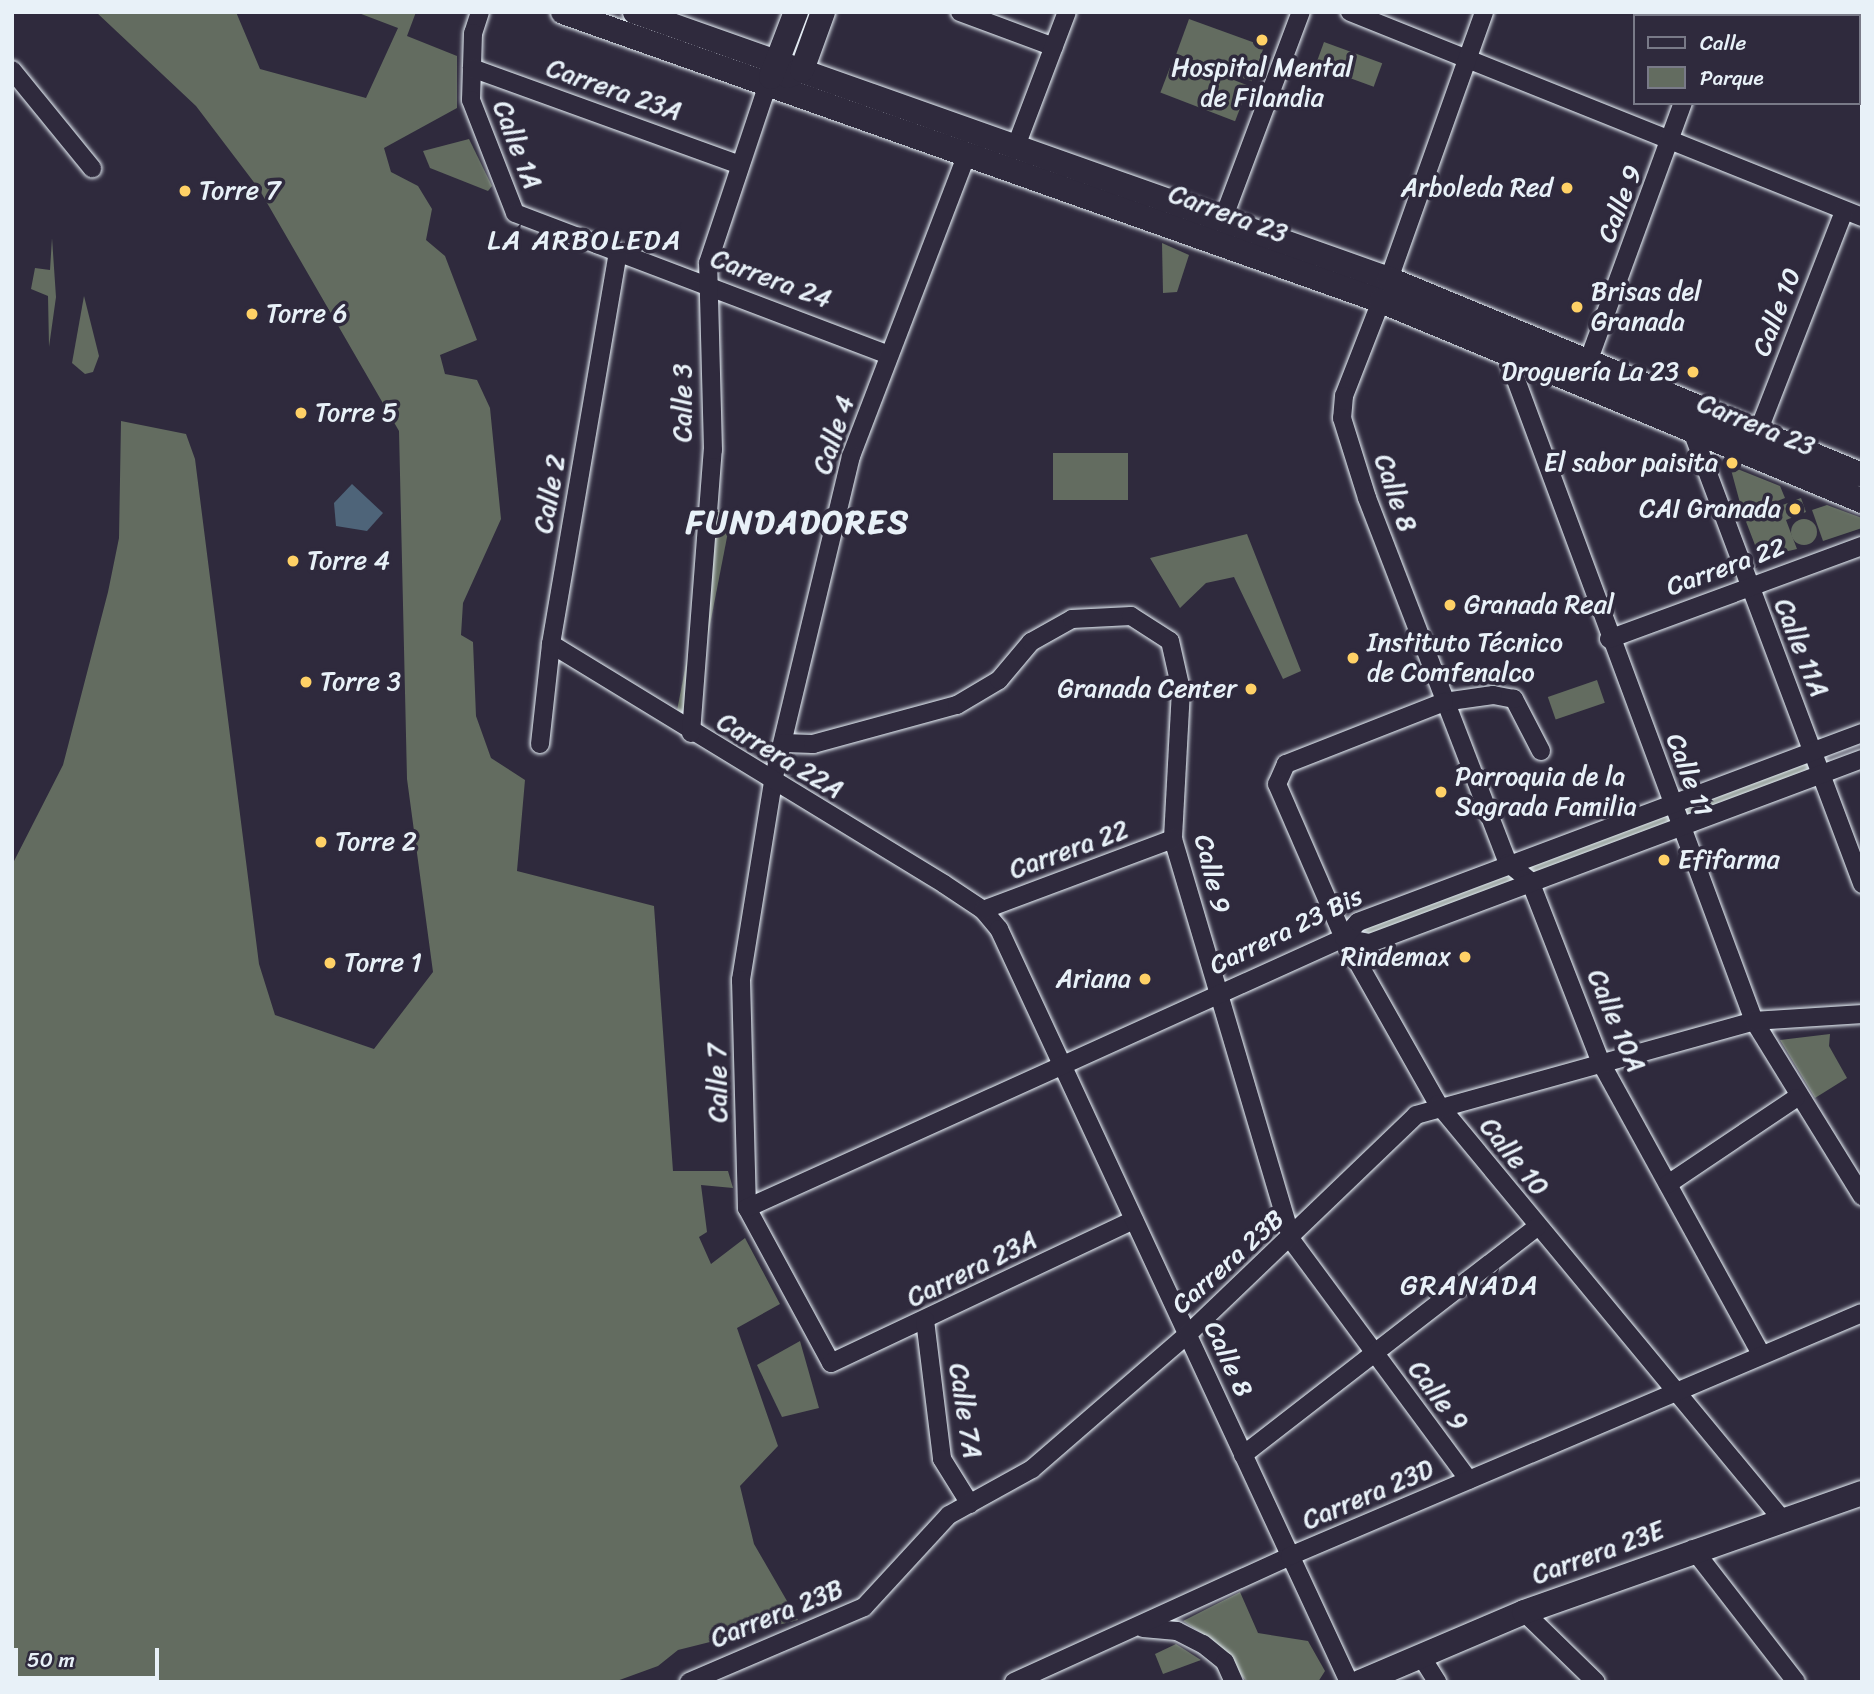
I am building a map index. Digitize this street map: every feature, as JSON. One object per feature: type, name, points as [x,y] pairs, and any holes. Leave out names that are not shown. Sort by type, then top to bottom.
[{"type":"main road","name":"Carrera 23","points":[[563,12],[772,73]]},
{"type":"main road","name":"Carrera 23","points":[[635,12],[772,73],[967,154],[1385,290],[1588,362],[1862,475]]},
{"type":"main road","name":"Calle 3","points":[[772,73],[796,12]]},
{"type":"main road","points":[[772,73],[802,70],[823,12]]},
{"type":"main road","name":"Carrera 23","points":[[802,70],[1223,219],[1385,290],[1506,353],[1862,501]]},
{"type":"main road","name":"Carrera 23E","points":[[1360,1682],[1524,1612],[1781,1518],[1862,1493]]},
{"type":"street","name":"Calle 1A","points":[[480,12],[472,68],[471,100],[515,213]]},
{"type":"street","points":[[960,12],[1054,47]]},
{"type":"street","points":[[1016,146],[1067,12]]},
{"type":"street","points":[[1223,219],[1301,12]]},
{"type":"street","points":[[1350,12],[1390,20],[1468,60],[1862,217]]},
{"type":"street","name":"Calle 8","points":[[1444,702],[1342,418],[1344,396],[1485,12]]},
{"type":"street","name":"Carrera 23A","points":[[472,68],[737,164]]},
{"type":"street","points":[[12,70],[92,168]]},
{"type":"street","name":"Calle 3","points":[[691,733],[713,450],[713,302],[707,281],[737,164],[772,73]]},
{"type":"street","name":"Calle 9","points":[[1588,362],[1673,143],[1682,105]]},
{"type":"street","name":"Calle 4","points":[[773,782],[851,456],[967,154]]},
{"type":"street","name":"Calle 10","points":[[1758,432],[1844,211]]},
{"type":"street","name":"Carrera 24","points":[[515,213],[618,253],[707,281],[888,355]]},
{"type":"street","name":"Calle 2","points":[[540,744],[551,644],[618,253]]},
{"type":"street","name":"Calle 11","points":[[1506,353],[1609,639],[1754,1021],[1796,1098],[1862,1196]]},
{"type":"street","name":"Calle 11A","points":[[1692,432],[1747,587],[1862,884]]},
{"type":"street","name":"Carrera 22","points":[[1609,639],[1862,546]]},
{"type":"street","name":"Calle 9","points":[[782,743],[813,744],[957,705],[999,680],[1031,642],[1072,619],[1131,616],[1170,641],[1178,663],[1173,839],[1292,1241],[1469,1480]]},
{"type":"street","name":"Carrera 22A","points":[[551,644],[691,733],[983,910]]},
{"type":"street","points":[[1531,881],[1508,863],[1444,702],[1493,695],[1514,699],[1541,751]]},
{"type":"street","name":"Calle 10","points":[[1444,702],[1286,764],[1277,785],[1344,938],[1438,1104],[1537,1227],[1781,1518]]},
{"type":"street","name":"Carrera 23 Bis","points":[[747,1208],[1062,1063],[1344,938],[1358,922],[1508,863],[1862,733]]},
{"type":"street","points":[[1344,938],[1370,943],[1862,759]]},
{"type":"street","name":"Calle 7","points":[[773,782],[741,980],[747,1208],[831,1363]]},
{"type":"street","name":"Carrera 22","points":[[983,910],[1173,839]]},
{"type":"street","name":"Calle 10A","points":[[1531,881],[1600,1061],[1761,1354]]},
{"type":"street","name":"Calle 8","points":[[983,910],[999,929],[1349,1682]]},
{"type":"street","name":"Carrera 23B","points":[[689,1682],[864,1607],[949,1515],[1032,1469],[1292,1241],[1416,1115],[1438,1104],[1754,1021],[1862,1014]]},
{"type":"street","points":[[1668,1184],[1796,1098]]},
{"type":"street","name":"Carrera 23A","points":[[831,1363],[1135,1220]]},
{"type":"street","points":[[1244,1455],[1537,1227]]},
{"type":"street","name":"Carrera 23D","points":[[1014,1682],[1143,1628],[1290,1556],[1862,1313]]},
{"type":"street","name":"Calle 7A","points":[[925,1320],[942,1459],[970,1504]]},
{"type":"street","points":[[1693,1549],[1796,1682]]},
{"type":"street","points":[[1524,1612],[1596,1682]]},
{"type":"street","points":[[1143,1628],[1177,1631],[1203,1644],[1225,1662],[1234,1682]]},
{"type":"street","points":[[1421,1656],[1437,1682]]},
{"type":"green space","points":[[96,12],[236,12],[260,69],[366,98],[398,28],[356,12],[416,12],[407,36],[457,56],[457,108],[384,148],[391,172],[418,186],[432,209],[426,240],[445,256],[477,340],[440,355],[445,374],[477,380],[490,408],[501,519],[463,603],[461,635],[473,642],[476,716],[491,758],[525,780],[517,871],[654,906],[673,1171],[728,1171],[733,1188],[701,1185],[707,1232],[699,1237],[711,1264],[745,1238],[780,1304],[737,1328],[778,1446],[740,1486],[754,1544],[798,1620],[678,1650],[658,1666],[614,1682],[12,1682],[12,865],[63,765],[108,592],[119,538],[121,421],[186,434],[195,459],[259,964],[275,1015],[374,1049],[433,972],[407,779],[399,431],[259,189],[196,106]]},
{"type":"green space","points":[[1189,19],[1264,46],[1252,81],[1176,54]]},
{"type":"green space","points":[[1324,42],[1382,63],[1374,87],[1315,65]]},
{"type":"green space","points":[[1174,57],[1249,86],[1235,121],[1160,92]]},
{"type":"green space","points":[[469,139],[492,186],[488,191],[430,168],[423,151]]},
{"type":"green space","points":[[52,238],[56,297],[49,347],[48,296],[31,289],[35,268],[50,270]]},
{"type":"green space","points":[[1162,243],[1189,255],[1177,292],[1163,293]]},
{"type":"green space","points":[[84,296],[99,356],[93,372],[85,374],[72,363]]},
{"type":"green space","points":[[1053,453],[1128,453],[1128,500],[1053,500]]},
{"type":"green space","points":[[1730,466],[1780,486],[1785,498],[1743,514]]},
{"type":"green space","points":[[1801,498],[1806,512],[1786,520],[1797,549],[1760,558],[1745,519]]},
{"type":"green space","points":[[1827,505],[1862,518],[1862,528],[1823,541],[1812,510]]},
{"type":"green space","points":[[716,510],[732,513],[691,723],[675,720]]},
{"type":"green space","points":[[1804,519],[1813,523],[1817,532],[1813,541],[1804,545],[1795,541],[1791,532],[1795,523]]},
{"type":"green space","points":[[1247,534],[1301,671],[1283,679],[1234,577],[1206,583],[1180,608],[1150,558]]},
{"type":"green space","points":[[1597,680],[1605,703],[1556,720],[1548,697]]},
{"type":"green space","points":[[1809,760],[1812,770],[1686,819],[1681,806]]},
{"type":"green space","points":[[1667,811],[1672,821],[1533,873],[1522,864]]},
{"type":"green space","points":[[1506,870],[1515,880],[1369,936],[1362,927]]},
{"type":"green space","points":[[1830,1034],[1829,1046],[1847,1078],[1815,1098],[1780,1040]]},
{"type":"green space","points":[[800,1341],[819,1408],[782,1417],[757,1365]]},
{"type":"green space","points":[[1240,1592],[1258,1633],[1308,1641],[1325,1671],[1318,1682],[1247,1682],[1211,1639],[1183,1621]]},
{"type":"green space","points":[[1176,1644],[1201,1660],[1163,1674],[1155,1654]]},
{"type":"water","points":[[352,484],[383,513],[367,531],[336,526],[334,503]]},
{"type":"place","name":"Hospital Mental de Filandia","points":[[1262,40]]},
{"type":"place","name":"Arboleda Red","points":[[1567,188]]},
{"type":"place","name":"Torre 7","points":[[185,191]]},
{"type":"place","name":"Brisas del Granada","points":[[1577,307]]},
{"type":"place","name":"Torre 6","points":[[252,314]]},
{"type":"place","name":"Droguería La 23","points":[[1693,372]]},
{"type":"place","name":"Torre 5","points":[[301,413]]},
{"type":"place","name":"El sabor paisita","points":[[1732,463]]},
{"type":"place","name":"CAI Granada","points":[[1795,509]]},
{"type":"place","name":"Torre 4","points":[[293,561]]},
{"type":"place","name":"Granada Real","points":[[1450,605]]},
{"type":"place","name":"Instituto Técnico de Comfenalco","points":[[1353,658]]},
{"type":"place","name":"Torre 3","points":[[306,682]]},
{"type":"place","name":"Granada Center","points":[[1251,689]]},
{"type":"place","name":"Parroquia de la Sagrada Familia","points":[[1441,792]]},
{"type":"place","name":"Torre 2","points":[[321,842]]},
{"type":"place","name":"Efifarma","points":[[1664,860]]},
{"type":"place","name":"Rindemax","points":[[1465,957]]},
{"type":"place","name":"Torre 1","points":[[330,963]]},
{"type":"place","name":"Ariana","points":[[1145,979]]},
{"type":"district","name":"LA ARBOLEDA","points":[[585,240]]},
{"type":"district","name":"FUNDADORES","points":[[798,523]]},
{"type":"district","name":"GRANADA","points":[[1470,1285]]}]
